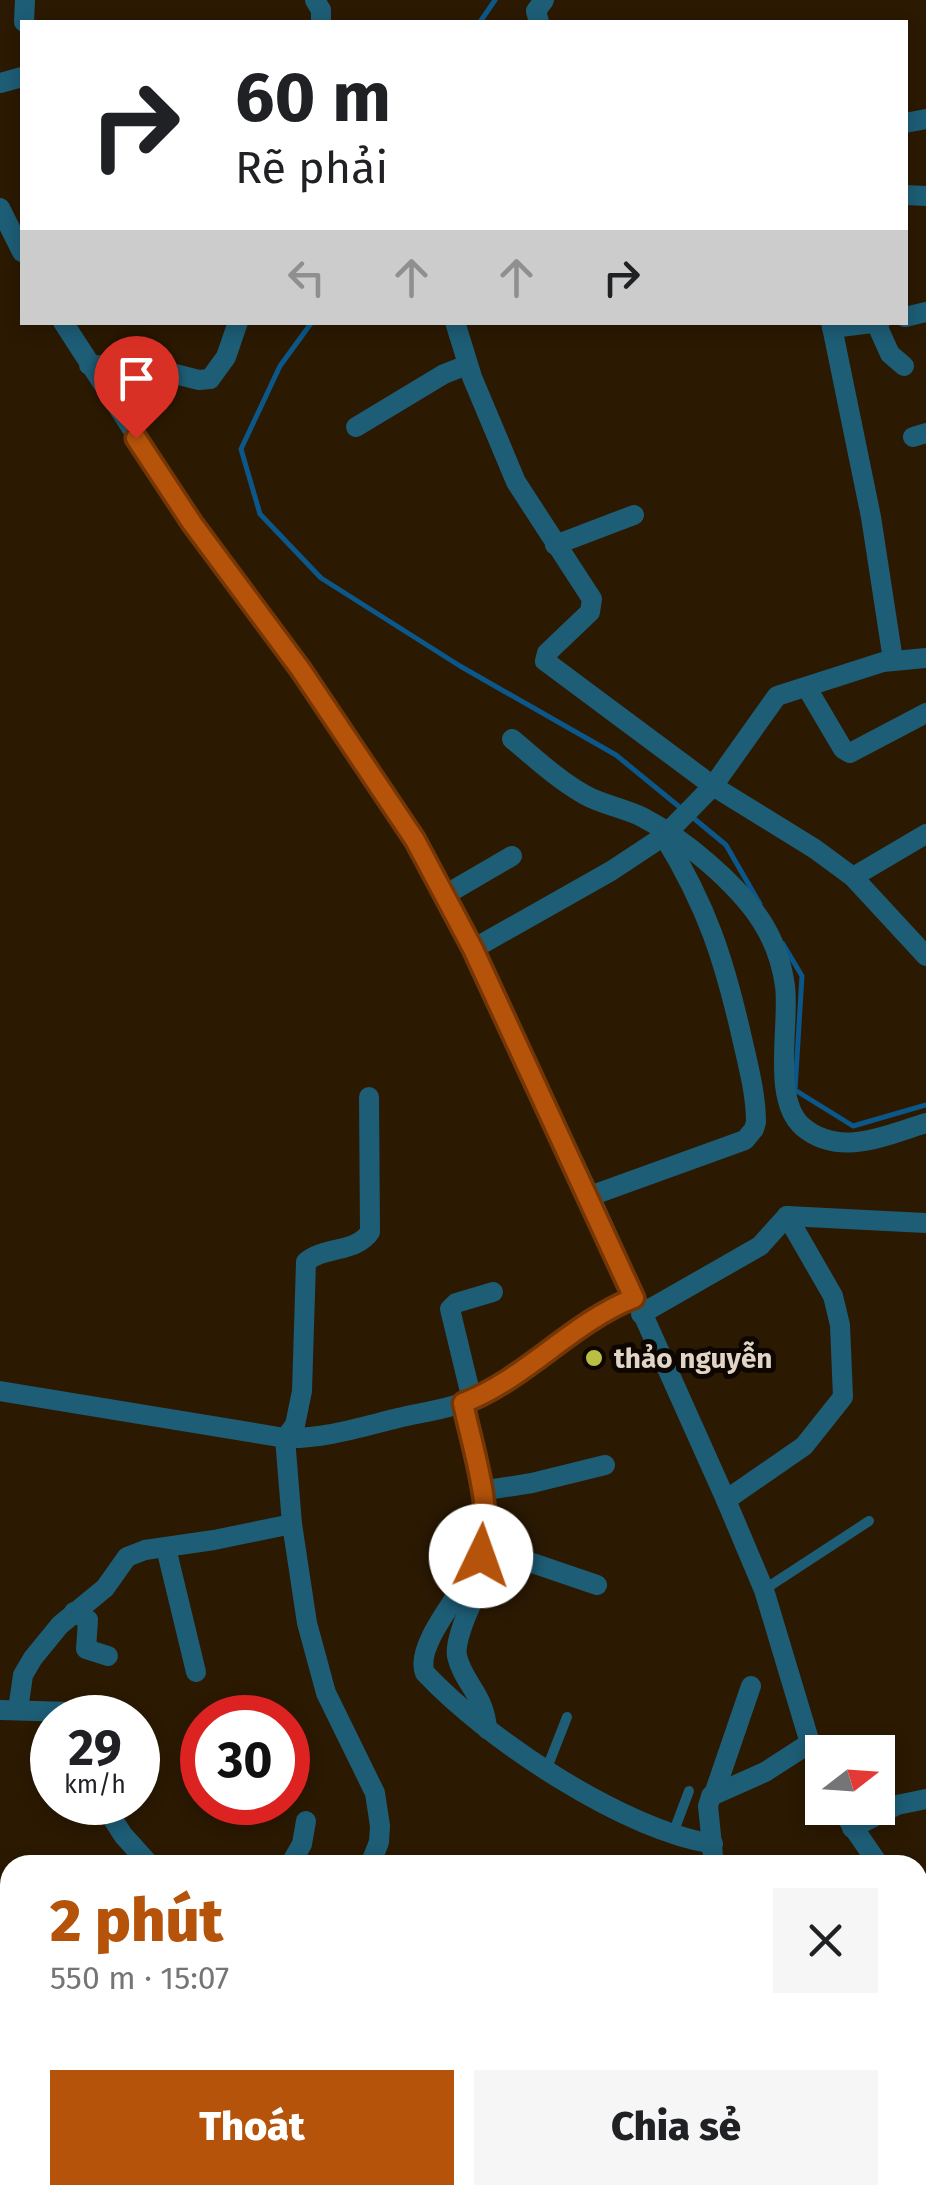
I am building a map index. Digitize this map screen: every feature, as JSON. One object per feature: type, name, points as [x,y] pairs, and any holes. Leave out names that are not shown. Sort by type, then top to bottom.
[{"type":"street","points":[[0,208],[20,248]]},
{"type":"street","points":[[65,325],[192,523],[312,685],[415,840],[445,895],[590,1196],[726,1500],[764,1590],[808,1735]]},
{"type":"street","points":[[90,365],[144,366],[199,380],[210,379],[226,357],[237,325]]},
{"type":"street","points":[[456,325],[467,365],[516,482],[590,595],[592,607],[545,661],[708,791],[816,849],[853,877],[926,956]]},
{"type":"street","points":[[879,325],[890,354],[904,366]]},
{"type":"street","points":[[831,326],[871,517],[894,660]]},
{"type":"street","points":[[356,426],[444,374],[467,365]]},
{"type":"street","points":[[555,545],[634,515]]},
{"type":"street","points":[[473,949],[610,871],[669,831],[708,791],[772,701],[784,693],[894,660],[926,658]]},
{"type":"street","points":[[807,688],[843,749],[850,754],[926,713]]},
{"type":"street","points":[[512,739],[582,793],[669,831],[736,890],[757,915],[772,942],[785,988],[786,1092],[797,1120],[818,1136],[844,1145],[926,1123]]},
{"type":"street","points":[[590,1196],[745,1140],[756,1122],[749,1071],[720,950],[669,831]]},
{"type":"street","points":[[853,877],[926,834]]},
{"type":"street","points":[[445,895],[512,856]]},
{"type":"street","points":[[369,1097],[370,1232],[363,1241],[306,1262],[302,1391],[295,1424],[285,1438],[292,1524],[307,1623],[326,1693],[374,1793],[380,1826],[373,1855]]},
{"type":"street","points":[[0,1392],[285,1438],[358,1429],[467,1401],[510,1378],[592,1317],[638,1306],[749,1254],[771,1237],[788,1216]]},
{"type":"street","points":[[788,1216],[926,1223]]},
{"type":"street","points":[[726,1500],[804,1446],[843,1397],[840,1325],[834,1296],[788,1216]]},
{"type":"street","points":[[492,1292],[456,1303],[450,1309],[486,1528],[481,1556],[432,1636],[422,1661],[425,1672],[487,1729],[547,1768],[613,1809],[713,1855]]},
{"type":"street","points":[[481,1491],[532,1484],[605,1465]]},
{"type":"street","points":[[9,1710],[33,1658],[74,1612],[105,1588],[127,1556],[292,1524]]},
{"type":"street","points":[[166,1548],[196,1672]]},
{"type":"street","points":[[487,1729],[484,1708],[458,1658],[457,1644],[466,1618],[496,1562],[509,1555],[597,1585]]},
{"type":"street","points":[[74,1612],[88,1620],[86,1649],[108,1656]]},
{"type":"street","points":[[713,1855],[708,1806],[751,1686]]},
{"type":"street","points":[[714,1794],[764,1772],[805,1746]]},
{"type":"street","points":[[852,1828],[897,1805],[926,1799]]},
{"type":"street","points":[[117,1825],[141,1855]]},
{"type":"street","points":[[296,1855],[305,1825]]},
{"type":"street","points":[[850,1825],[872,1855]]},
{"type":"lane","points":[[764,1590],[869,1521]]},
{"type":"lane","points":[[547,1768],[568,1717]]},
{"type":"lane","points":[[672,1836],[689,1791]]},
{"type":"waterway","points":[[481,20],[495,0]]},
{"type":"waterway","points":[[310,325],[280,366],[241,449],[260,514],[321,578],[460,666],[616,755],[682,809]]},
{"type":"waterway","points":[[691,816],[726,845],[760,904]]},
{"type":"waterway","points":[[783,944],[802,976],[795,1090],[853,1126],[926,1105]]},
{"type":"place","name":"thảo nguyễn","points":[[594,1358]]},
{"type":"route","points":[[136,438],[192,523],[301,670],[415,840],[473,949],[634,1298],[592,1317],[510,1378],[463,1403],[484,1510],[486,1538],[481,1556]]}]
